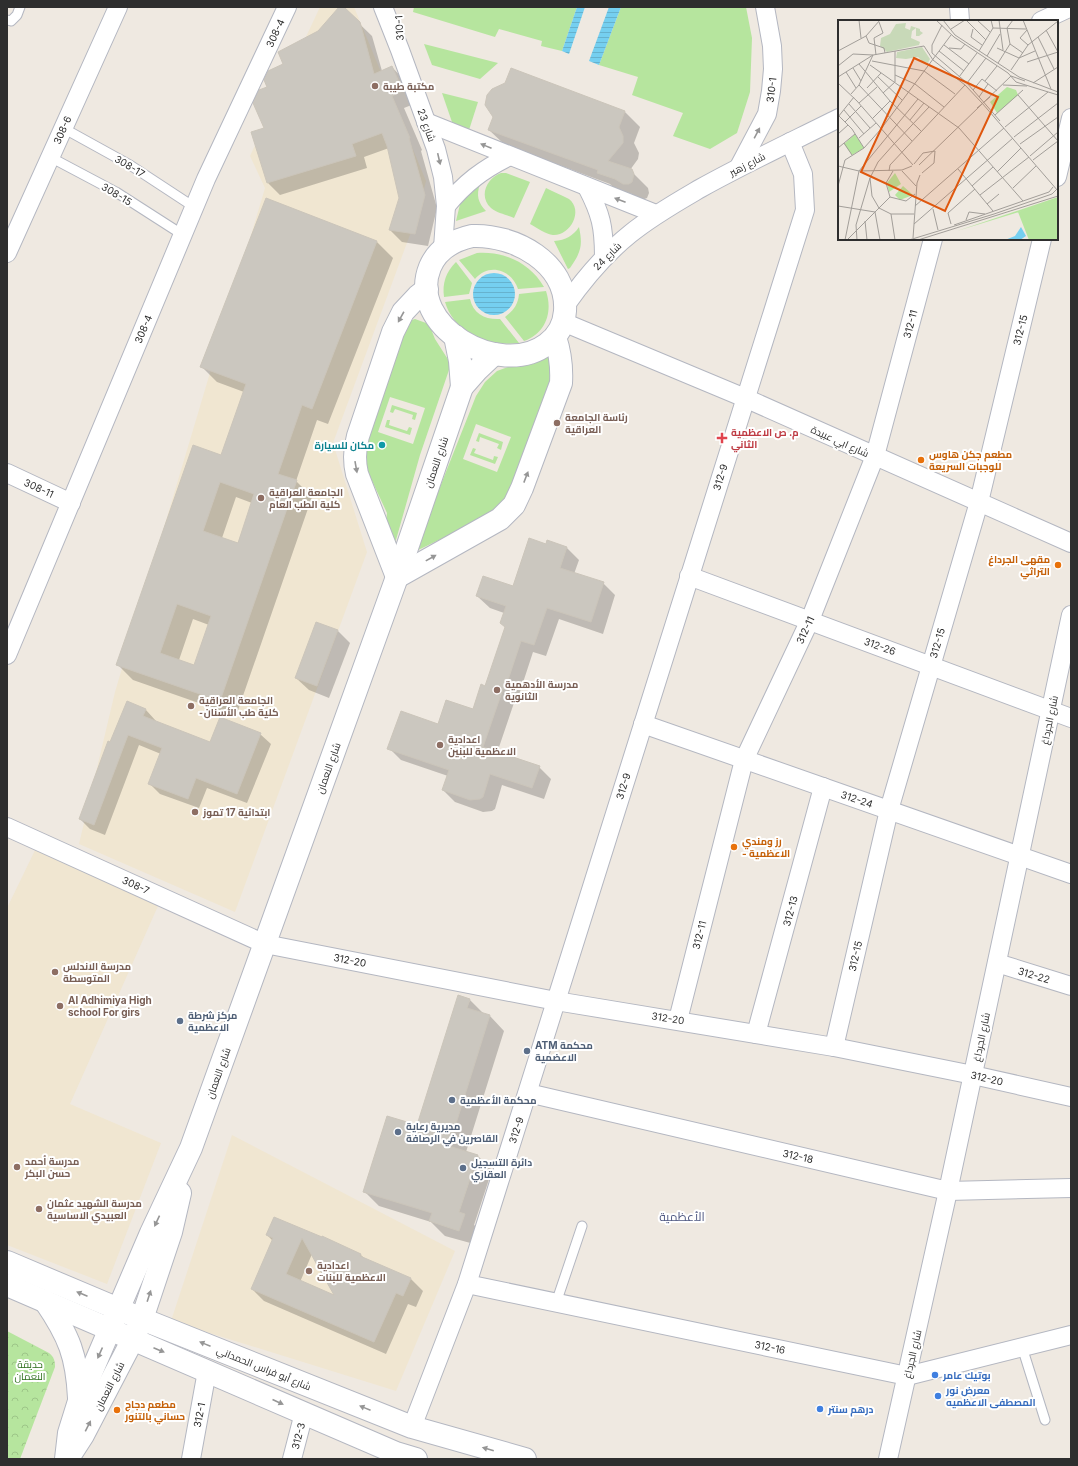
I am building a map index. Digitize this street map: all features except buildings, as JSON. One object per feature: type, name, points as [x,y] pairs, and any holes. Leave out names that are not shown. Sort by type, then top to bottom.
[{"type":"street","name":"308-6","points":[[7,253],[118,7]]},
{"type":"street","name":"308-4","points":[[7,655],[206,178],[287,7]]},
{"type":"street","name":"شارع 23","points":[[383,7],[436,149],[441,170],[446,206],[444,248]]},
{"type":"street","name":"310-1","points":[[398,7],[397,21],[400,50]]},
{"type":"street","name":"310-1","points":[[739,167],[767,114],[771,91],[773,69],[772,46],[765,7]]},
{"type":"street","points":[[959,7],[960,20]]},
{"type":"street","points":[[1043,20],[1071,7]]},
{"type":"street","name":"شارع زهير","points":[[656,214],[739,167],[838,118]]},
{"type":"street","points":[[1058,173],[1071,118]]},
{"type":"street","points":[[426,122],[656,214]]},
{"type":"street","name":"312-9","points":[[412,1427],[467,1284],[805,210],[803,174],[790,142]]},
{"type":"street","points":[[446,206],[459,190],[474,176],[510,156]]},
{"type":"street","points":[[588,187],[600,215],[604,233],[604,257]]},
{"type":"street","name":"شارع 24","points":[[561,321],[577,289],[604,257],[629,234],[656,214]]},
{"type":"street","points":[[427,289],[403,312],[393,332],[355,449],[354,462],[357,474],[397,577],[500,518],[514,505],[522,488],[562,383],[562,289],[549,268],[537,256],[514,242],[489,236],[472,236],[456,241],[444,248],[437,256],[429,270],[427,289],[430,303],[443,324],[455,336],[470,346],[494,354],[511,356],[528,354],[543,347],[561,321]]},
{"type":"street","name":"312-11","points":[[678,1020],[744,760],[810,620],[875,456],[933,240]]},
{"type":"street","name":"312-15","points":[[834,1047],[889,810],[979,502],[1042,240]]},
{"type":"street","name":"شارع ابي عبيدة","points":[[561,321],[745,398],[1071,543]]},
{"type":"street","name":"شارع النعمان","points":[[455,336],[460,361],[462,387]]},
{"type":"street","name":"شارع النعمان","points":[[66,1459],[69,1433],[79,1401],[151,1233],[191,1148],[397,577],[462,387],[494,354]]},
{"type":"street","name":"308-11","points":[[7,473],[71,503]]},
{"type":"street","name":"312-26","points":[[689,576],[1051,709],[1071,718]]},
{"type":"street","name":"شارع الجرداغ","points":[[888,1459],[948,1191],[1071,615]]},
{"type":"street","name":"312-24","points":[[643,724],[1071,874]]},
{"type":"street","name":"312-13","points":[[756,1034],[823,787]]},
{"type":"street","name":"308-7","points":[[7,827],[265,944]]},
{"type":"street","name":"312-20","points":[[265,944],[556,1001],[834,1047],[973,1075],[1071,1097]]},
{"type":"street","name":"312-22","points":[[997,963],[1071,986]]},
{"type":"street","name":"312-18","points":[[528,1092],[948,1191],[1071,1188]]},
{"type":"street","name":"شارع النعمان","points":[[66,1459],[83,1435],[137,1329],[170,1232],[191,1148]]},
{"type":"street","name":"شارع أبو فراس الحمداني","points":[[7,1262],[114,1319],[137,1329],[412,1427],[518,1458]]},
{"type":"street","name":"312-16","points":[[467,1284],[907,1376],[1071,1335]]},
{"type":"street","name":"شارع أبو فراس الحمداني","points":[[7,1285],[45,1301],[114,1319]]},
{"type":"street","points":[[45,1301],[60,1324],[71,1348],[78,1374],[79,1401]]},
{"type":"street","name":"شارع أبو فراس الحمداني","points":[[137,1329],[207,1371],[402,1457]]},
{"type":"street","name":"312-1","points":[[191,1459],[207,1371]]},
{"type":"street","name":"312-3","points":[[292,1459],[304,1413]]},
{"type":"lane","points":[[7,20],[11,21],[17,15],[20,7]]},
{"type":"lane","name":"308-17","points":[[63,128],[130,165],[194,207]]},
{"type":"lane","name":"308-15","points":[[50,157],[116,192],[182,235]]},
{"type":"lane","points":[[556,1303],[582,1226]]},
{"type":"lane","points":[[1022,1347],[1045,1420]]},
{"type":"shaded area","name":"الجامعة العراقية كلية الطب العام","points":[[320,7],[354,7],[426,181],[418,213],[333,443],[367,552],[235,912],[79,844],[115,692],[265,188],[250,156]]},
{"type":"shaded area","name":"Al Adhimiya High school For girs","points":[[39,842],[162,897],[70,1104],[161,1143],[107,1284],[7,1245],[7,908]]},
{"type":"shaded area","points":[[232,1135],[455,1251],[396,1391],[171,1321]]},
{"type":"green space","points":[[414,7],[577,7],[562,51],[541,46],[542,41],[499,29],[495,37],[413,12]]},
{"type":"green space","points":[[621,7],[746,7],[752,38],[750,92],[737,133],[710,149],[673,136],[683,113],[632,95],[638,77],[599,65]]},
{"type":"green space","points":[[424,44],[498,63],[480,79],[432,65]]},
{"type":"green space","points":[[442,93],[478,102],[469,130],[453,125]]},
{"type":"green space","points":[[506,173],[530,182],[514,218],[493,210],[485,198],[488,183],[496,175]]},
{"type":"green space","points":[[480,184],[478,199],[486,211],[456,221],[461,200]]},
{"type":"green space","points":[[546,188],[569,199],[575,210],[573,222],[565,231],[559,234],[553,235],[547,233],[530,224]]},
{"type":"green space","points":[[579,227],[581,244],[579,253],[568,269],[554,241],[569,237]]},
{"type":"green space","points":[[477,253],[497,254],[515,260],[531,271],[544,287],[518,289],[511,277],[500,270],[487,271],[475,279],[459,260]]},
{"type":"green space","points":[[456,262],[472,283],[469,294],[444,297],[446,278]]},
{"type":"green space","points":[[546,291],[549,307],[546,321],[538,333],[524,341],[505,317],[515,307],[519,294]]},
{"type":"green space","points":[[470,299],[474,309],[481,315],[500,319],[519,343],[496,343],[474,336],[464,330],[456,322],[445,302]]},
{"type":"green space","points":[[415,319],[426,323],[449,361],[450,367],[420,455],[395,541],[386,522],[387,513],[361,457],[409,321]],"holes":[[[390,397],[425,408],[413,444],[378,432]]]},
{"type":"green space","points":[[549,352],[557,366],[504,509],[416,551],[415,550],[476,396],[485,382],[497,371]],"holes":[[[476,424],[511,437],[497,472],[463,459]]]},
{"type":"green space","points":[[392,405],[417,413],[415,420],[412,419],[413,415],[395,409],[393,413],[390,412]]},
{"type":"green space","points":[[387,420],[390,420],[389,425],[407,431],[409,427],[412,428],[410,435],[385,427]]},
{"type":"green space","points":[[479,433],[503,442],[501,450],[497,448],[499,444],[480,437],[479,442],[476,441]]},
{"type":"green space","points":[[473,448],[476,449],[474,453],[493,460],[494,456],[498,457],[495,464],[470,455]]},
{"type":"green space","name":"حديقة النعمان","points":[[7,1331],[49,1353],[55,1363],[55,1367],[20,1459],[7,1459]]},
{"type":"water","points":[[577,7],[585,7],[569,54],[562,51]]},
{"type":"water","points":[[609,7],[621,7],[599,65],[589,61]]},
{"type":"water","points":[[490,273],[498,273],[506,276],[512,282],[515,294],[512,306],[506,312],[498,315],[490,315],[482,312],[476,306],[473,298],[473,290],[476,282],[482,276]]},
{"type":"place","name":"مكتبة طيبة","points":[[375,86]]},
{"type":"place","name":"رئاسة الجامعة العراقية","points":[[557,423]]},
{"type":"place","name":"م. ص الاعظمية الثاني","points":[[722,438]]},
{"type":"place","name":"مكان للسيارة","points":[[382,445]]},
{"type":"place","name":"مطعم جكن هاوس للوجبات السريعة","points":[[921,460]]},
{"type":"place","name":"الجامعة العراقية كلية الطب العام","points":[[261,498]]},
{"type":"place","name":"مقهى الجرداغ التراثي","points":[[1058,565]]},
{"type":"place","name":"مدرسة الأدهمية الثانوية","points":[[497,690]]},
{"type":"place","name":"الجامعة العراقية -كلية طب الأسنان","points":[[191,706]]},
{"type":"place","name":"اعدادية الاعظمية للبنين","points":[[440,745]]},
{"type":"place","name":"ابتدائية 17 تموز","points":[[195,812]]},
{"type":"place","name":"رز ومندي - الاعظمية","points":[[734,847]]},
{"type":"place","name":"مدرسة الاندلس المتوسطة","points":[[55,972]]},
{"type":"place","name":"Al Adhimiya High school For girs","points":[[60,1006]]},
{"type":"place","name":"مركز شرطة الاعظمية","points":[[180,1021]]},
{"type":"place","name":"ATM محكمة الاعضمية","points":[[527,1051]]},
{"type":"place","name":"محكمة الأعظمية","points":[[452,1100]]},
{"type":"place","name":"مديرية رعاية القاصرين في الرصافة","points":[[398,1132]]},
{"type":"place","name":"مدرسة أحمد حسن البكر","points":[[17,1167]]},
{"type":"place","name":"دائرة التسجيل العقاري","points":[[463,1168]]},
{"type":"place","name":"مدرسة الشهيد عثمان العبيدي الاساسية","points":[[39,1209]]},
{"type":"place","name":"اعدادية الاعظمية للبنات","points":[[309,1271]]},
{"type":"place","name":"بوتيك عامر","points":[[935,1375]]},
{"type":"place","name":"معرض نور المصطفى الاعظميه","points":[[938,1396]]},
{"type":"place","name":"درهم سنتر","points":[[820,1409]]},
{"type":"place","name":"مطعم دجاج حساني بالتنور","points":[[117,1410]]},
{"type":"district","name":"الأعظمية","points":[[682,1216]]}]
